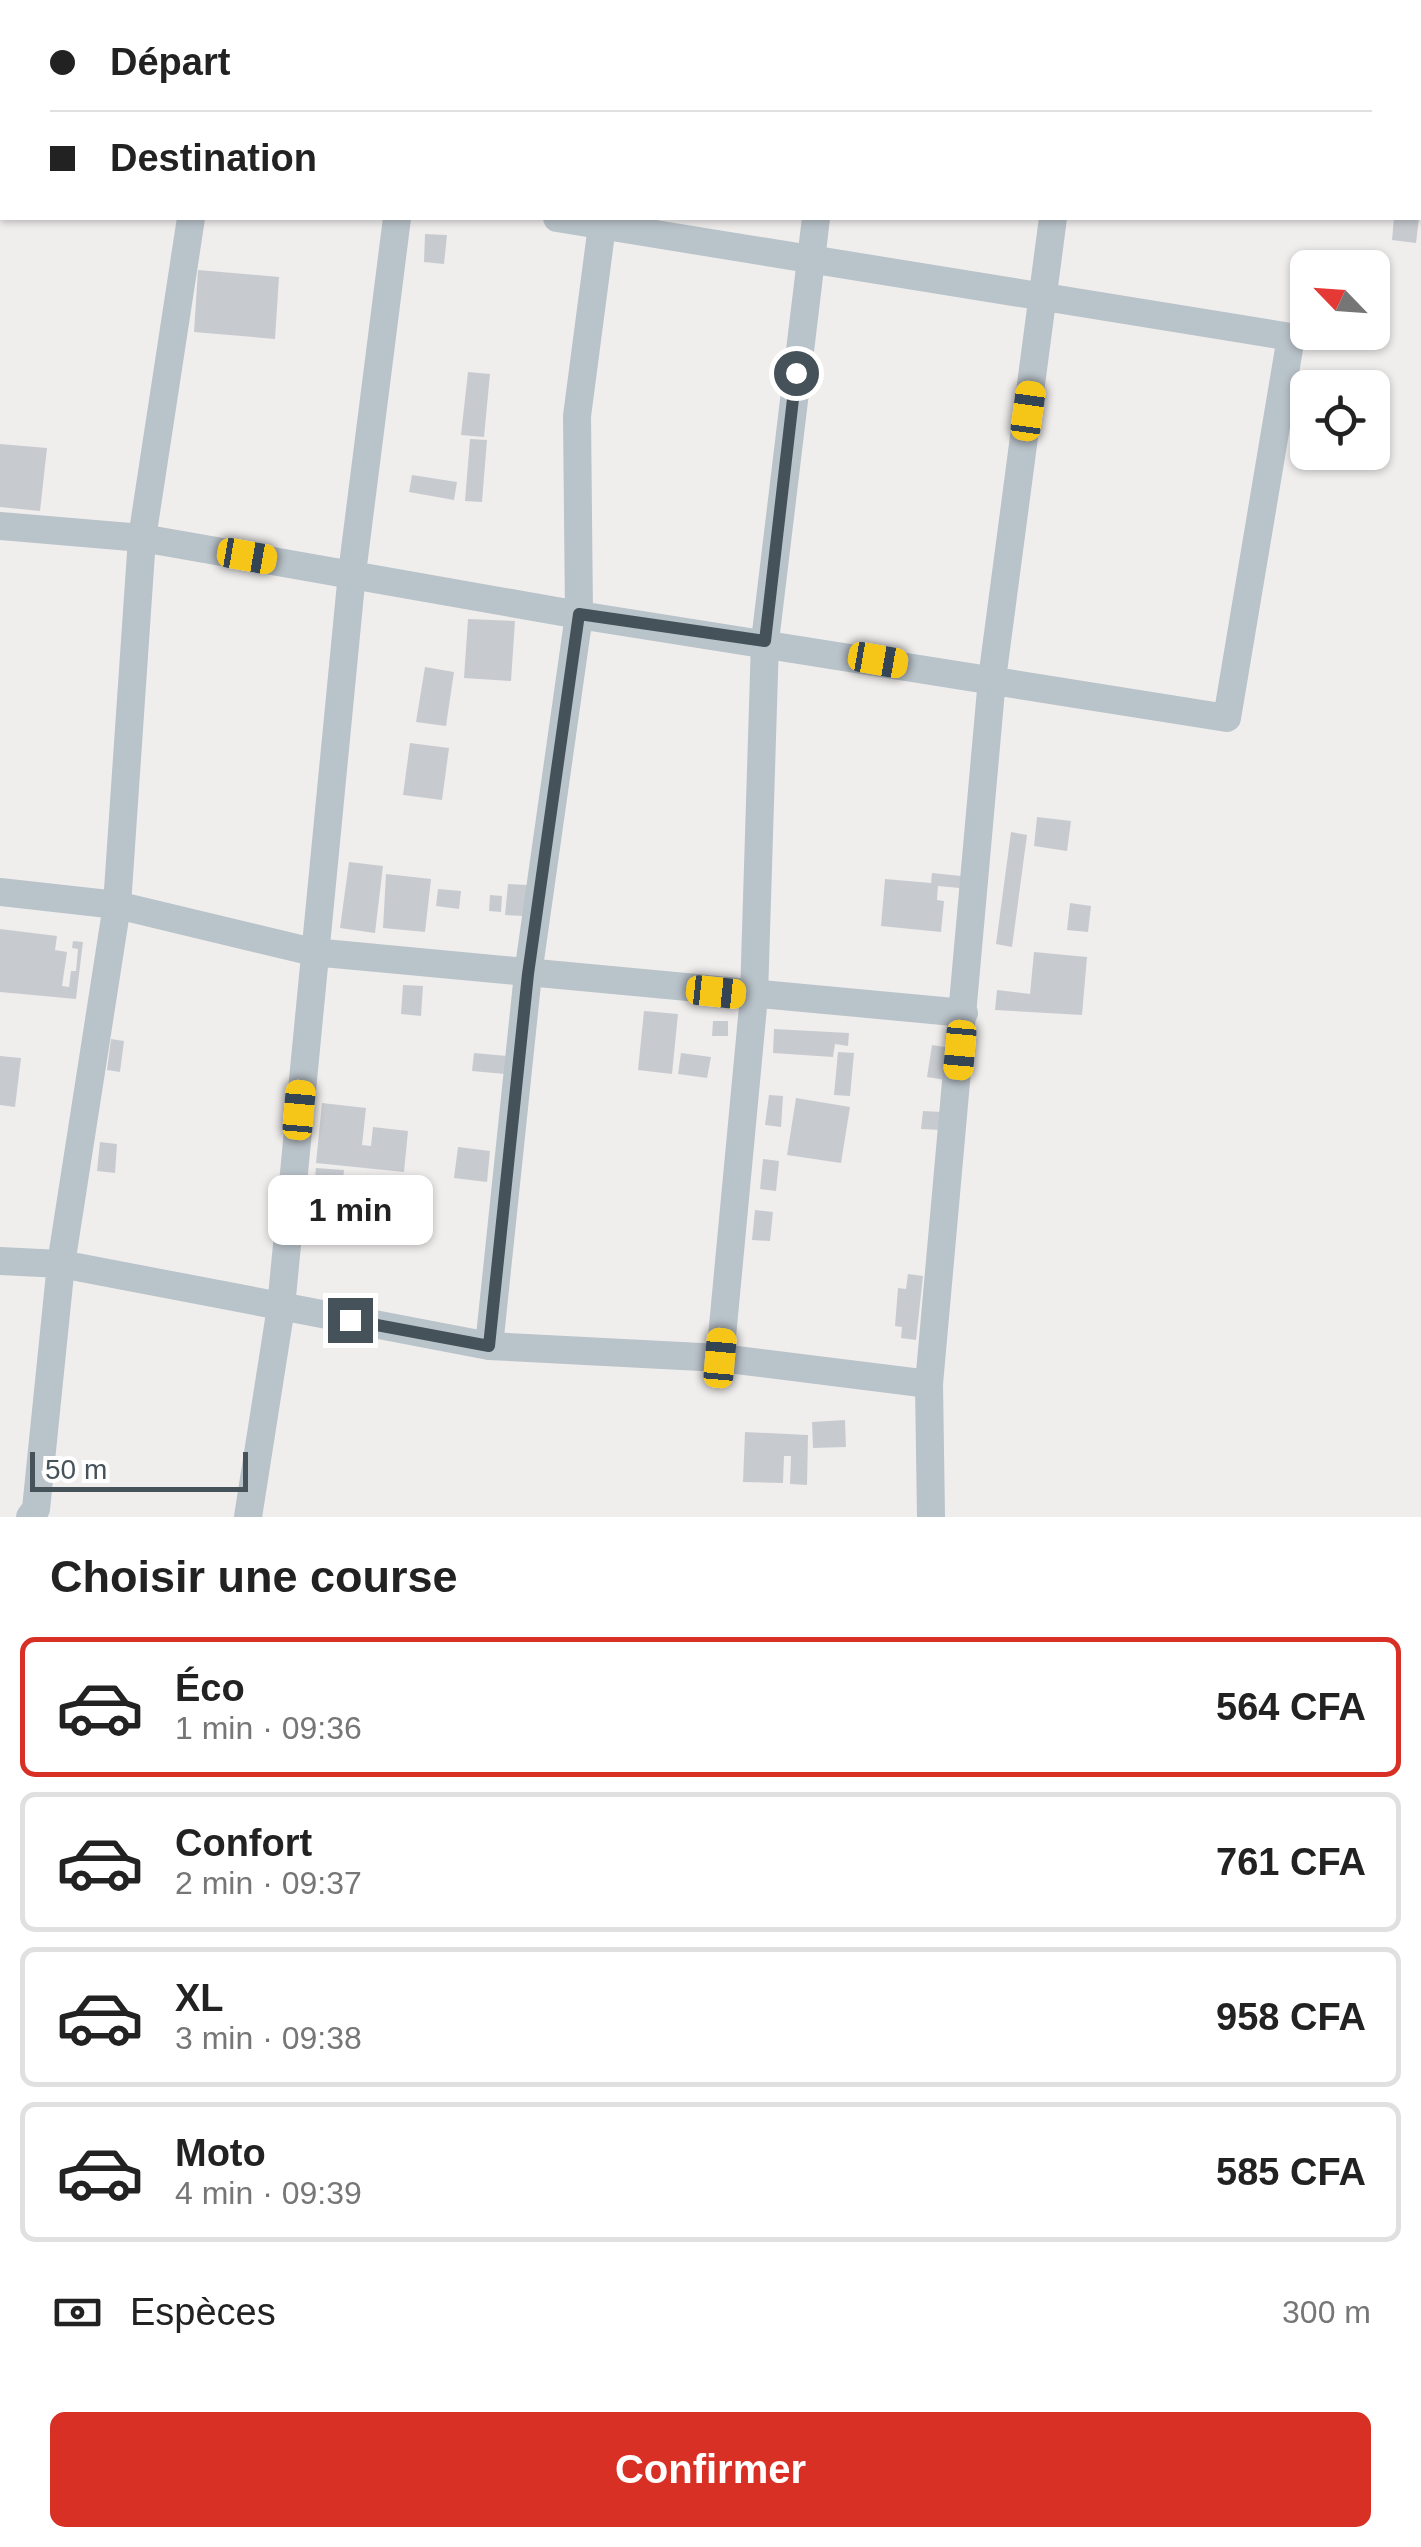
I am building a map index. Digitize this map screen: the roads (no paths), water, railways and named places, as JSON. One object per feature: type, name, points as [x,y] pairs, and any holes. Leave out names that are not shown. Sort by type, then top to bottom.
[{"type":"street","points":[[30,1517],[36,1509],[60,1264],[117,904],[142,538],[191,220]]},
{"type":"street","points":[[248,1517],[281,1306],[352,573],[396,220]]},
{"type":"street","points":[[720,1358],[754,996],[765,641],[816,220]]},
{"type":"street","points":[[931,1517],[929,1384],[992,679],[1052,220]]},
{"type":"street","points":[[0,526],[142,538],[579,614],[1227,718],[1292,337],[603,222],[577,416],[579,614],[528,974],[489,1346]]},
{"type":"street","points":[[0,892],[117,904],[313,952],[964,1013]]},
{"type":"street","points":[[0,1260],[60,1264],[489,1346],[720,1358],[929,1384]]}]
